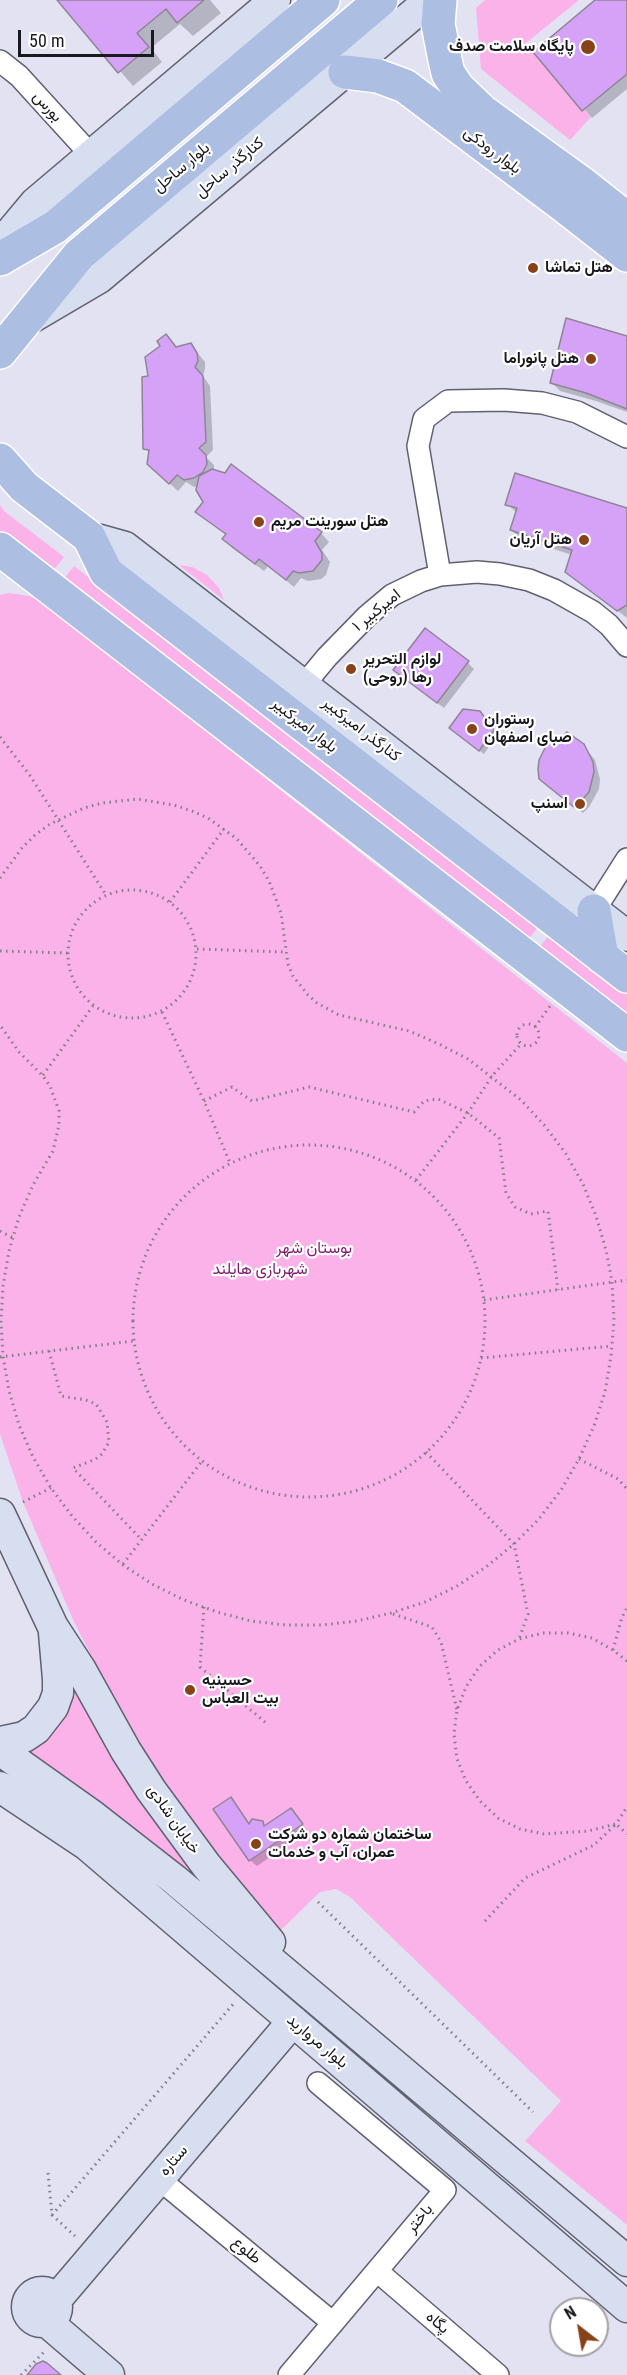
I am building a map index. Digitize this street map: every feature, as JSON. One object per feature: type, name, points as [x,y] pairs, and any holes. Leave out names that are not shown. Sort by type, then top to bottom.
[{"type":"main road","points":[[0,259],[55,227],[324,0]]},
{"type":"main road","name":"بلوار ساحل","points":[[0,352],[79,255],[381,0]]},
{"type":"main road","name":"بلوار رودکی","points":[[440,0],[438,24],[448,73],[468,99],[627,219]]},
{"type":"main road","points":[[417,96],[417,84],[429,71],[438,70],[448,73]]},
{"type":"main road","name":"بلوار رودکی","points":[[345,72],[393,80],[564,205],[627,255]]},
{"type":"main road","name":"بلوار امیرکبیر","points":[[0,460],[24,487],[88,537],[106,572],[615,967]]},
{"type":"main road","points":[[8,563],[627,1035]]},
{"type":"main road","points":[[594,911],[615,967]]},
{"type":"street","points":[[0,244],[35,203],[275,0]]},
{"type":"street","name":"کنارگذر ساحل","points":[[21,324],[99,278],[430,0]]},
{"type":"street","name":"بورس","points":[[0,61],[19,76],[91,155]]},
{"type":"street","points":[[440,575],[418,446],[424,419],[448,401],[504,400],[543,404],[577,412],[627,437]]},
{"type":"street","name":"کنارگذر امیرکبیر","points":[[88,537],[125,547],[627,936]]},
{"type":"street","name":"امیرکبیر ۱","points":[[303,686],[345,638],[392,595],[440,575],[477,572],[529,580],[576,600],[609,625],[627,646]]},
{"type":"street","points":[[594,911],[627,859]]},
{"type":"street","name":"خیابان شادی","points":[[0,1742],[24,1737],[36,1729],[53,1707],[58,1693],[53,1627],[12,1508]]},
{"type":"street","name":"خیابان شادی","points":[[53,1627],[81,1670],[126,1751],[178,1828],[316,1998]]},
{"type":"street","name":"بلوار مروارید","points":[[0,1750],[134,1847],[627,2261]]},
{"type":"street","name":"بلوار مروارید","points":[[0,1787],[87,1845],[627,2307]]},
{"type":"street","name":"ستاره","points":[[35,2317],[159,2179],[293,2021]]},
{"type":"street","name":"باختر","points":[[289,2375],[445,2190],[318,2083]]},
{"type":"street","points":[[485,2184],[497,2184],[506,2177],[508,2165],[501,2156]]},
{"type":"street","name":"طلوع","points":[[159,2179],[333,2323]]},
{"type":"street","name":"پگاه","points":[[377,2271],[498,2375]]},
{"type":"street","points":[[35,2317],[109,2375]]},
{"type":"path","points":[[0,737],[29,774],[106,896]]},
{"type":"path","points":[[0,878],[22,848],[35,835],[58,820],[84,808],[102,803],[138,799],[174,804],[200,814],[224,829],[249,852],[268,881],[281,914],[291,970],[300,986],[312,999],[327,1010],[419,1035],[468,1059],[522,1100],[545,1126],[566,1154],[596,1216],[612,1281],[614,1320],[605,1392],[594,1426],[579,1459],[556,1497],[514,1545],[457,1586],[425,1602],[392,1614],[334,1624],[286,1625],[251,1621],[204,1607],[152,1584],[123,1565],[96,1542],[51,1488],[33,1457],[19,1425],[2,1356],[3,1286],[13,1238],[33,1185],[58,1138],[59,1111],[50,1086],[19,1052],[0,1025]]},
{"type":"path","points":[[170,902],[224,829]]},
{"type":"path","points":[[132,890],[145,891],[170,902],[186,918],[197,949],[196,964],[185,992],[162,1012],[148,1017],[114,1016],[93,1006],[82,996],[69,969],[68,953],[72,932],[82,913],[106,896],[132,890]]},
{"type":"path","points":[[197,949],[286,952]]},
{"type":"path","points":[[0,951],[68,953]]},
{"type":"path","points":[[43,1076],[93,1006]]},
{"type":"path","points":[[162,1012],[204,1101],[230,1164]]},
{"type":"path","points":[[525,1024],[535,1027],[539,1033],[536,1043],[529,1046],[521,1044],[517,1035],[519,1028],[525,1024]]},
{"type":"path","points":[[416,1180],[468,1113],[492,1076],[521,1044]]},
{"type":"path","points":[[204,1101],[232,1087],[252,1101],[309,1087],[414,1112],[424,1101],[438,1099],[468,1113],[499,1138],[506,1193],[509,1200],[515,1207],[531,1214],[548,1211],[558,1290]]},
{"type":"path","points":[[328,1146],[374,1157],[416,1180],[449,1214],[462,1233],[473,1254],[484,1299],[486,1321],[481,1358],[465,1402],[441,1437],[426,1452],[386,1479],[339,1494],[315,1496],[267,1491],[230,1477],[202,1461],[173,1433],[156,1407],[144,1380],[134,1341],[133,1319],[137,1287],[146,1256],[168,1218],[194,1188],[210,1175],[230,1164],[280,1148],[328,1146]]},
{"type":"path","points":[[0,1231],[13,1238]]},
{"type":"path","points":[[484,1299],[627,1280]]},
{"type":"path","points":[[2,1356],[134,1341]]},
{"type":"path","points":[[481,1358],[612,1346]]},
{"type":"path","points":[[49,1351],[61,1396],[96,1404],[106,1422],[108,1442],[102,1454],[96,1459],[73,1468],[142,1540]]},
{"type":"path","points":[[426,1452],[514,1545],[528,1614],[519,1639]]},
{"type":"path","points":[[579,1459],[618,1479],[627,1489]]},
{"type":"path","points":[[123,1565],[202,1461]]},
{"type":"path","points":[[12,1508],[51,1488]]},
{"type":"path","points":[[204,1607],[200,1667],[266,1723]]},
{"type":"path","points":[[613,1650],[622,1617],[627,1608]]},
{"type":"path","points":[[392,1614],[432,1627],[441,1642],[457,1710]]},
{"type":"path","points":[[616,1824],[568,1834],[544,1834],[520,1829],[498,1818],[480,1801],[466,1782],[457,1759],[454,1734],[457,1710],[465,1687],[479,1667],[498,1650],[519,1639],[543,1633],[568,1633],[592,1638],[627,1661]]},
{"type":"path","points":[[485,1921],[525,1878],[594,1845],[616,1824],[627,1807]]},
{"type":"path","points":[[616,1824],[627,1834]]},
{"type":"path","points":[[318,1902],[533,2112]]},
{"type":"path","points":[[52,2215],[236,2001]]},
{"type":"path","points":[[48,2173],[52,2215],[75,2236]]},
{"type":"path","points":[[21,2375],[33,2361],[35,2317]]},
{"type":"green space","points":[[485,0],[579,0],[526,43],[591,117],[570,140],[481,69],[476,8]]},
{"type":"green space","points":[[0,505],[4,511],[64,557],[52,572],[0,532]]},
{"type":"green space","points":[[179,565],[192,567],[207,575],[219,588],[224,600]]},
{"type":"green space","points":[[74,566],[539,926],[527,941],[63,580]]},
{"type":"green space","name":"بوستان شهر","points":[[9,593],[39,600],[627,1063],[627,2225],[525,2141],[561,2101],[350,1897],[336,1889],[320,1892],[281,1930],[246,1891],[217,1856],[164,1781],[116,1703],[74,1622],[23,1502],[0,1434],[0,595]]},
{"type":"green space","points":[[550,934],[627,994],[627,1018],[538,949]]},
{"type":"green space","points":[[72,1674],[228,1907],[12,1751]]},
{"type":"building","points":[[57,0],[204,0],[177,23],[166,9],[137,33],[149,47],[118,73]]},
{"type":"building","points":[[595,0],[627,0],[627,74],[582,111],[533,52]]},
{"type":"building","name":"هتل پانوراما","points":[[566,318],[627,336],[627,409],[586,393],[550,383]]},
{"type":"building","points":[[166,334],[176,347],[191,343],[197,353],[198,361],[195,367],[203,376],[206,442],[199,448],[206,455],[207,464],[203,472],[194,478],[184,480],[177,475],[169,484],[147,464],[149,450],[143,449],[142,377],[148,376],[145,357],[160,346],[157,341]]},
{"type":"building","name":"هتل سورینت مريم","points":[[231,464],[322,532],[315,541],[322,553],[322,560],[313,571],[299,573],[293,571],[286,580],[259,559],[255,564],[222,539],[226,534],[195,512],[203,502],[196,490],[199,476],[212,469],[225,473]]},
{"type":"building","name":"هتل آریان","points":[[515,473],[627,508],[627,605],[617,611],[565,572],[572,550],[510,530],[517,508],[505,505]]},
{"type":"building","points":[[425,628],[469,661],[437,703],[393,670]]},
{"type":"building","name":"رستوران صبای اصفهان","points":[[463,709],[480,711],[494,730],[479,751],[449,728]]},
{"type":"building","points":[[567,732],[584,744],[593,762],[594,772],[589,792],[575,808],[539,779],[539,760],[547,744],[553,737],[558,741]]},
{"type":"building","name":"ساختمان شماره دو شرکت عمران، آب و خدمات","points":[[231,1797],[249,1824],[252,1819],[263,1821],[264,1826],[291,1808],[303,1824],[249,1861],[213,1809]]},
{"type":"building","points":[[43,2361],[61,2375],[27,2375],[36,2364]]},
{"type":"place","name":"پایگاه سلامت صدف","points":[[588,47]]},
{"type":"place","name":"هتل تماشا","points":[[533,268]]},
{"type":"place","name":"هتل پانوراما","points":[[591,359]]},
{"type":"place","name":"هتل سورینت مريم","points":[[259,522]]},
{"type":"place","name":"هتل آریان","points":[[584,540]]},
{"type":"place","name":"لوازم التحریر رها (روحی)","points":[[351,669]]},
{"type":"place","name":"رستوران صبای اصفهان","points":[[472,729]]},
{"type":"place","name":"اسنپ","points":[[580,804]]},
{"type":"place","name":"حسینیه بیت العباس","points":[[190,1690]]},
{"type":"place","name":"ساختمان شماره دو شرکت عمران، آب و خدمات","points":[[256,1844]]},
{"type":"park label","name":"شهربازی هایلند","points":[[260,1270]]}]
